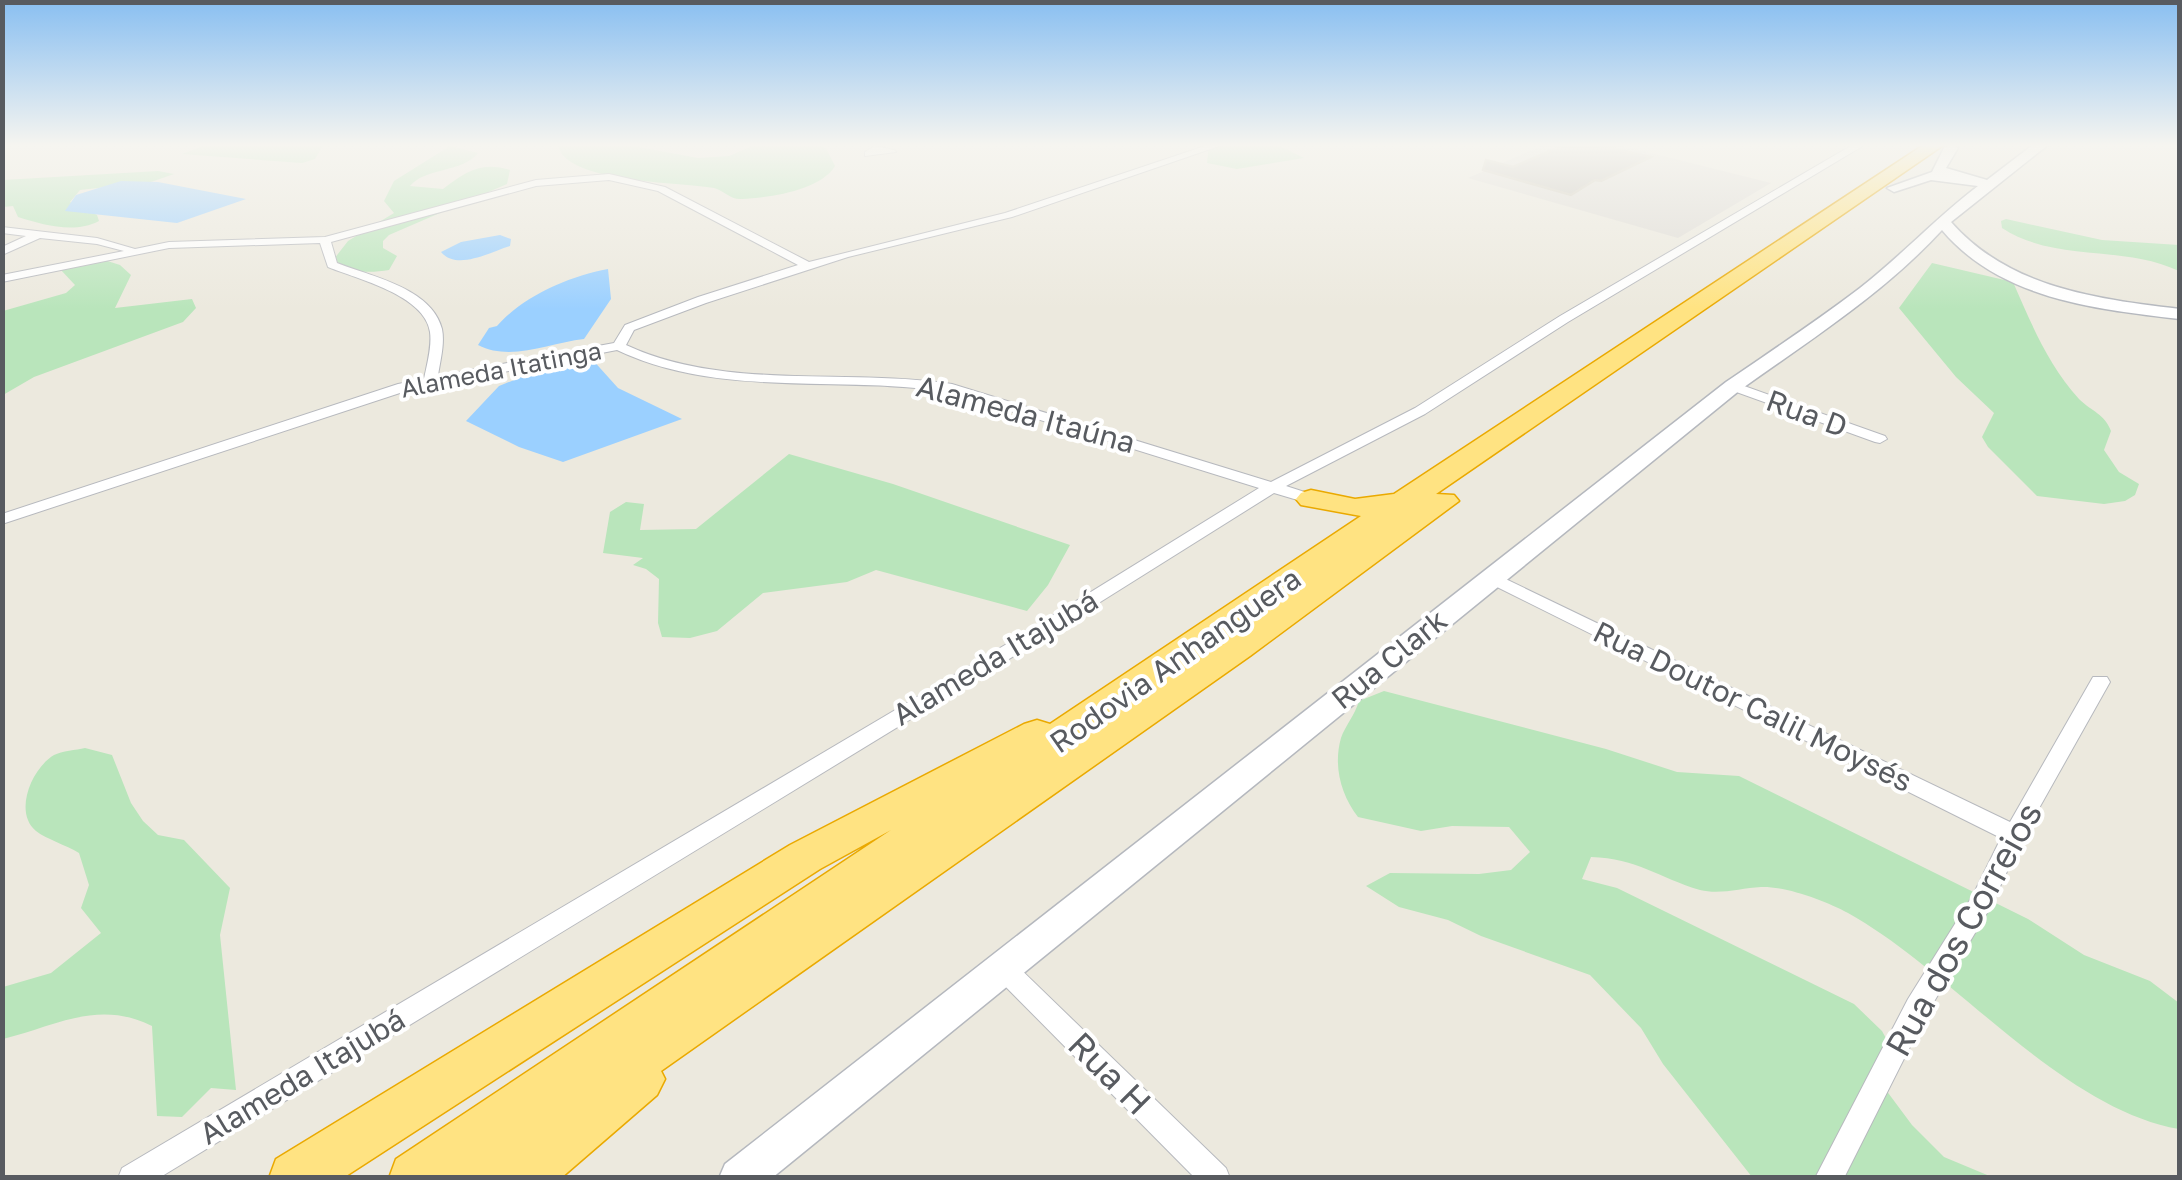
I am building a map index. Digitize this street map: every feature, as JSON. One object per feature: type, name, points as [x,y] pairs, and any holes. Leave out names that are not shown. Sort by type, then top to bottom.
[{"type":"highway","name":"Rodovia Anhanguera","points":[[414,1178],[1410,499],[1866,199]]},
{"type":"highway","name":"Rodovia Anhanguera","points":[[464,1178],[1238,648],[1537,434],[1878,199]]},
{"type":"highway","points":[[1311,499],[1355,508],[1410,499]]},
{"type":"highway","points":[[1311,499],[1331,512],[1342,526],[1327,556]]},
{"type":"highway","points":[[296,1177],[805,856],[1041,731],[1122,697]]},
{"type":"highway","points":[[520,1178],[789,954]]},
{"type":"street","points":[[2,280],[169,244],[326,240],[480,199]]},
{"type":"street","points":[[679,199],[808,266]]},
{"type":"street","name":"Alameda Itatinga","points":[[2,519],[431,380],[619,346],[623,334],[638,323],[887,242],[1008,215],[1056,199]]},
{"type":"street","name":"Alameda Itajubá","points":[[132,1178],[1012,649],[1272,487],[1420,411],[1564,319],[1767,199]]},
{"type":"street","name":"Rua Clark","points":[[739,1178],[1491,577],[1734,386],[1863,294],[1971,199]]},
{"type":"street","points":[[1942,222],[1976,258],[2027,281],[2097,301],[2180,314]]},
{"type":"street","points":[[2,230],[134,250]]},
{"type":"street","points":[[2,252],[39,234]]},
{"type":"street","points":[[326,240],[332,264],[398,292],[426,310],[436,328],[431,380]]},
{"type":"street","name":"Alameda Itaúna","points":[[619,346],[642,360],[692,371],[930,384],[1311,499]]},
{"type":"street","name":"Rua D","points":[[1734,386],[1880,439]]},
{"type":"street","name":"Rua Doutor Calil Moysés","points":[[1491,577],[2014,834]]},
{"type":"street","name":"Rua dos Correios","points":[[1829,1178],[1917,1006],[1982,901],[2014,834],[2100,682]]},
{"type":"street","name":"Rua H","points":[[1003,968],[1216,1178]]},
{"type":"shaded area","points":[[1542,199],[1744,199],[1678,238]]},
{"type":"green space","points":[[3,199],[72,199],[70,202],[97,215],[99,221],[69,228],[48,225],[18,217],[13,206],[3,207]]},
{"type":"green space","points":[[472,199],[389,235],[383,248],[397,256],[389,270],[360,271],[334,259],[348,241],[394,213],[384,201]]},
{"type":"green space","points":[[2001,221],[2102,240],[2179,245],[2179,271],[2134,258],[2044,246],[2002,228]]},
{"type":"green space","points":[[98,258],[120,265],[131,275],[115,308],[192,299],[196,308],[183,322],[34,377],[3,395],[3,311],[66,293],[75,285],[60,269],[67,262]]},
{"type":"green space","points":[[1932,263],[2013,282],[2058,372],[2079,399],[2108,425],[2111,431],[2104,450],[2119,472],[2139,484],[2135,495],[2104,504],[2037,496],[1988,447],[1982,437],[1994,413],[1956,377],[1899,308]]},
{"type":"green space","points":[[789,454],[893,484],[1070,545],[1048,585],[1027,611],[876,570],[847,582],[763,593],[717,631],[690,638],[662,637],[658,623],[659,579],[633,565],[643,558],[603,553],[610,512],[626,502],[644,504],[640,530],[696,529]]},
{"type":"green space","points":[[1384,691],[1606,749],[1677,772],[1739,776],[2028,919],[2084,955],[2150,981],[2179,1003],[2179,1129],[2135,1116],[2092,1095],[2050,1067],[1888,938],[1839,908],[1771,887],[1700,890],[1635,865],[1591,857],[1582,879],[1617,888],[1854,1004],[1882,1031],[1899,1062],[1883,1086],[1912,1125],[1944,1157],[1992,1177],[1752,1177],[1663,1064],[1641,1028],[1590,975],[1481,936],[1448,920],[1399,907],[1366,886],[1390,873],[1479,874],[1511,870],[1530,852],[1509,827],[1452,826],[1421,831],[1358,817],[1340,780],[1339,749],[1359,701]]},
{"type":"green space","points":[[85,748],[112,755],[131,803],[143,821],[158,835],[184,840],[230,888],[220,935],[236,1090],[211,1088],[182,1117],[157,1116],[152,1026],[132,1018],[95,1015],[3,1039],[3,987],[51,973],[101,933],[81,908],[89,885],[79,853],[36,831],[26,813],[28,791],[46,761],[57,754]]},
{"type":"water","points":[[73,199],[246,199],[177,223],[65,211]]},
{"type":"water","points":[[500,235],[511,239],[510,246],[474,258],[456,260],[441,252],[461,242]]},
{"type":"water","points":[[608,269],[611,299],[584,339],[517,352],[478,345],[489,328],[533,297],[562,282]]},
{"type":"water","points":[[591,358],[618,388],[682,419],[563,462],[519,447],[466,421],[499,386],[544,368]]}]
